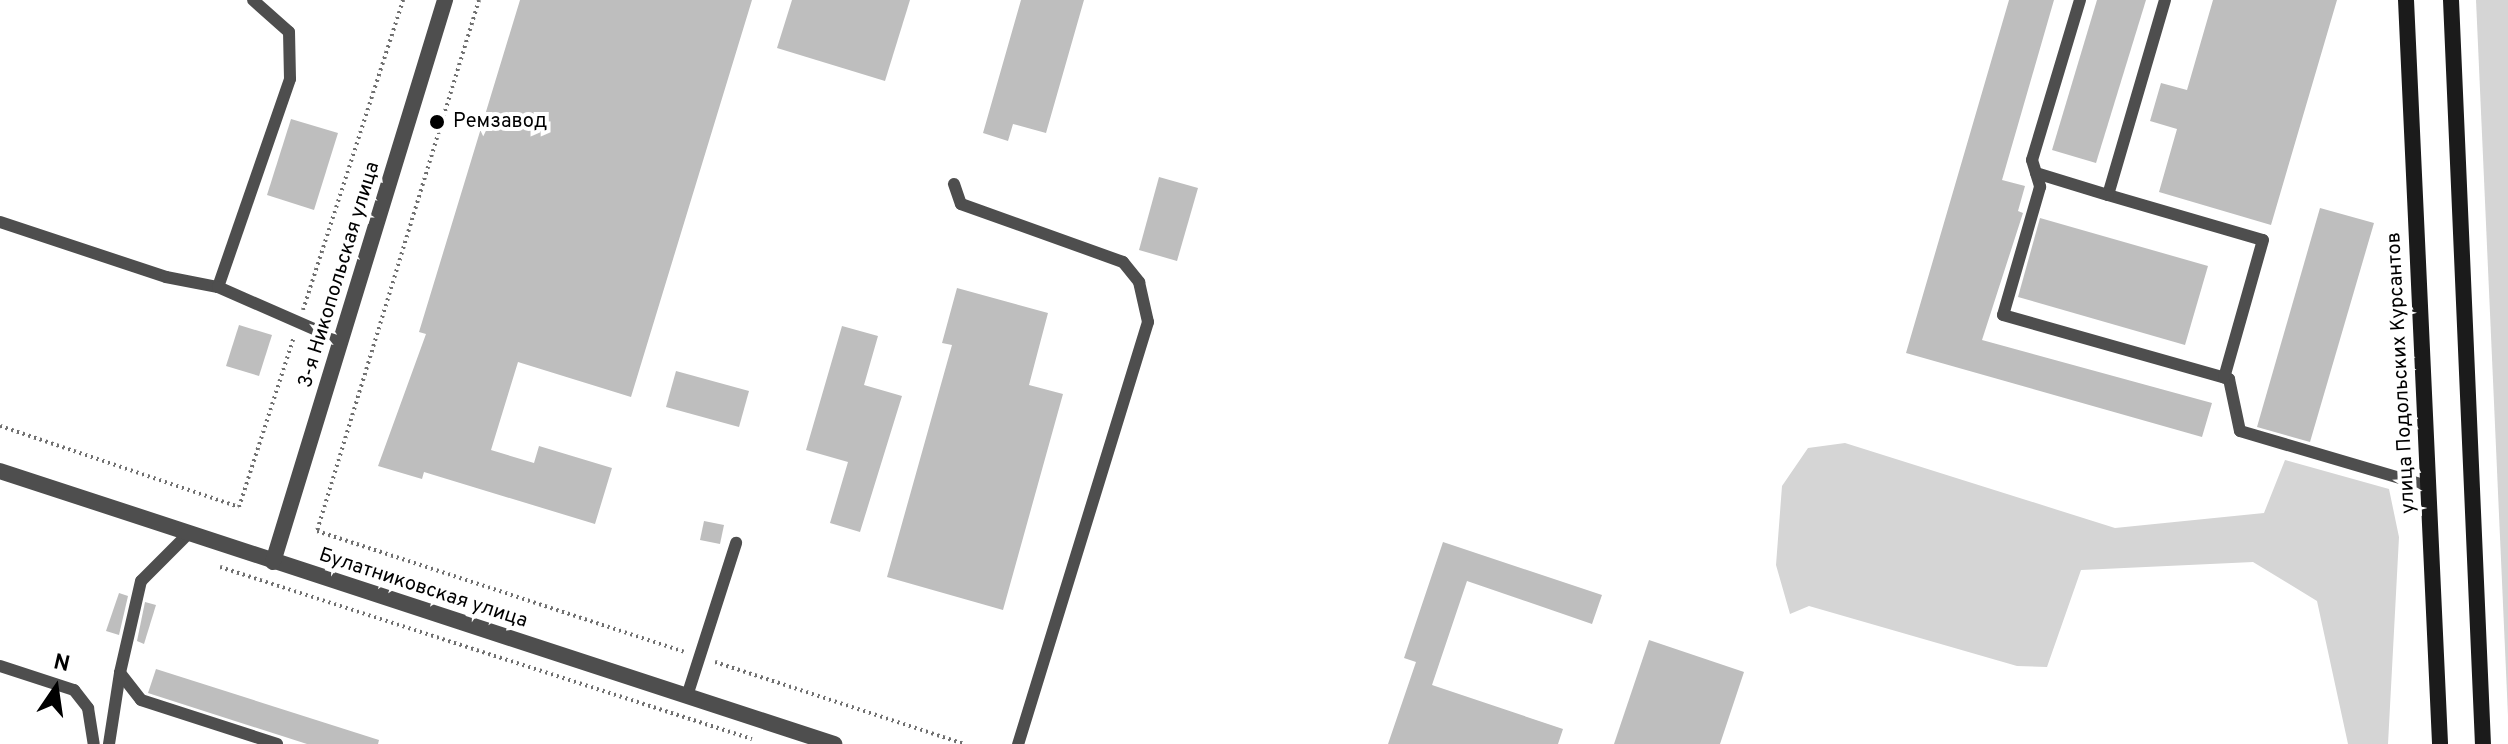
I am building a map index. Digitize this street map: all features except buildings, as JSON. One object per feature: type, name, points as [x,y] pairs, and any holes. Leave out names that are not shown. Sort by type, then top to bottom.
[{"type":"main road","name":"улица Подольских Курсантов","points":[[2406,0],[2440,744]]},
{"type":"main road","points":[[2451,0],[2483,744]]},
{"type":"street","name":"3-я Никопольская улица","points":[[273,562],[445,0]]},
{"type":"street","name":"Булатниковская улица","points":[[0,471],[834,744]]},
{"type":"lane","points":[[218,287],[290,79],[289,32],[253,0]]},
{"type":"lane","points":[[2080,0],[2032,160],[2040,187],[2003,315],[2224,378]]},
{"type":"lane","points":[[2108,195],[2165,0]]},
{"type":"lane","points":[[2036,173],[2263,240],[2224,378],[2240,431],[2427,486]]},
{"type":"lane","points":[[954,184],[961,204],[1123,262],[1139,282],[1148,322],[1018,744]]},
{"type":"lane","points":[[0,222],[166,277],[218,287],[341,341]]},
{"type":"lane","points":[[109,744],[120,673],[141,581],[188,534]]},
{"type":"lane","points":[[687,696],[736,543]]},
{"type":"lane","points":[[0,666],[74,690],[88,708],[94,744]]},
{"type":"lane","points":[[120,673],[141,700],[277,744]]},
{"type":"path","points":[[0,426],[239,507],[403,0]]},
{"type":"path","points":[[479,0],[317,531],[964,744]]},
{"type":"path","points":[[220,567],[755,740]]},
{"type":"shaded area","points":[[2476,0],[2508,0],[2508,716]]},
{"type":"shaded area","points":[[1845,443],[2115,528],[2264,513],[2285,460],[2389,489],[2399,537],[2388,744],[2348,744],[2317,601],[2253,562],[2081,570],[2047,667],[2017,666],[1809,606],[1790,614],[1776,565],[1782,486],[1808,448]]},
{"type":"place","name":"Ремзавод","points":[[437,122]]}]
